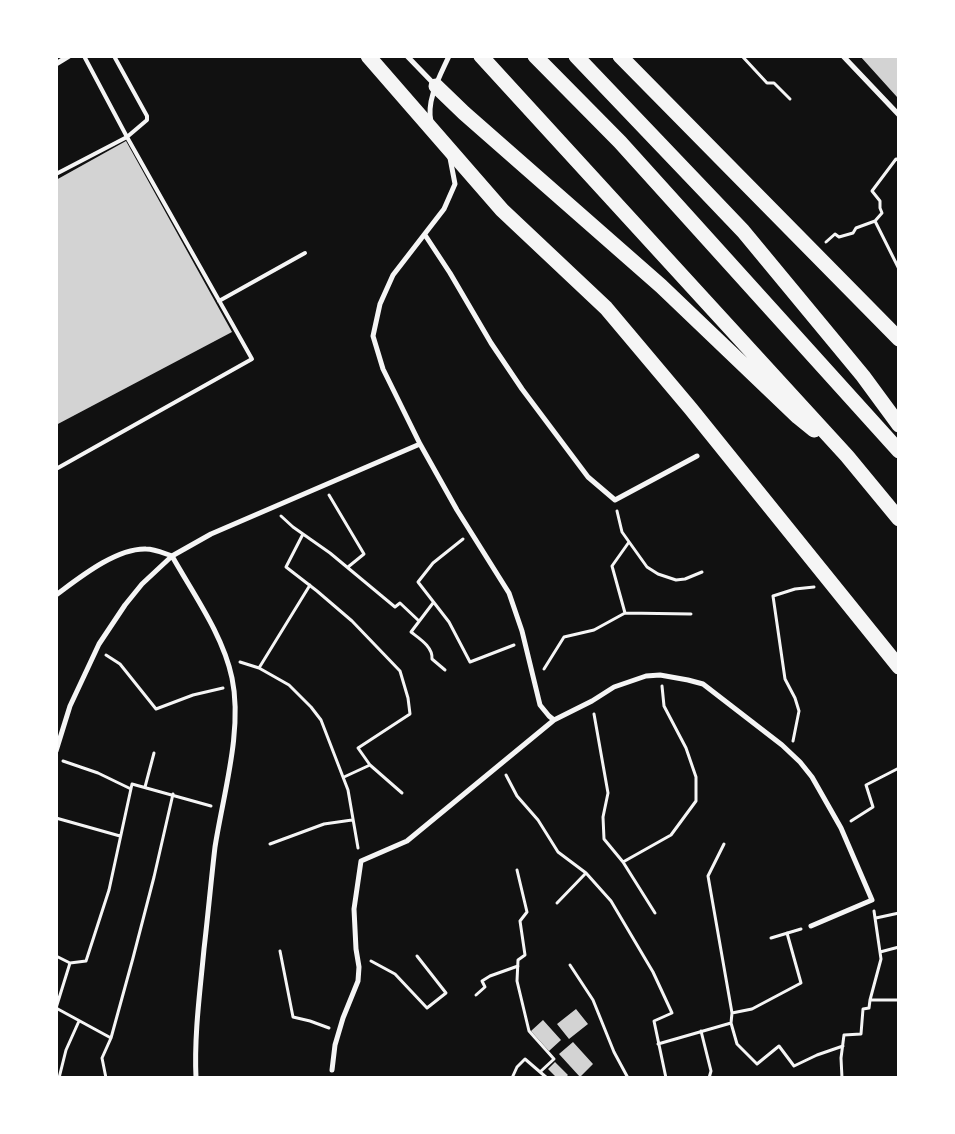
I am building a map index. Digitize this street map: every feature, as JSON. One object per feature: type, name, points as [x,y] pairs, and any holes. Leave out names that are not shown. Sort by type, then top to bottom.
[{"type":"highway","points":[[368,56],[502,210],[606,308],[698,417],[899,667]]},
{"type":"highway","points":[[535,56],[620,142],[899,451]]},
{"type":"highway","points":[[576,56],[743,231],[863,376],[899,425]]},
{"type":"highway","points":[[620,56],[899,339]]},
{"type":"highway","points":[[486,61],[847,456],[899,518]]},
{"type":"highway","points":[[436,86],[464,113],[661,286],[798,417],[847,456]]},
{"type":"street","points":[[56,64],[69,56]]},
{"type":"street","points":[[407,56],[436,86]]},
{"type":"street","points":[[449,56],[436,86],[429,111],[433,126],[450,158],[455,184],[444,209],[393,275],[380,304],[373,336],[383,369],[420,444],[457,510],[509,594],[525,641],[540,705],[548,716],[554,720]]},
{"type":"street","points":[[843,56],[899,115]]},
{"type":"street","points":[[425,235],[450,272],[491,343],[528,397],[588,477],[615,500],[697,456]]},
{"type":"street","points":[[56,751],[70,706],[97,648],[124,605],[142,584],[172,556],[211,534],[420,444]]},
{"type":"street","points":[[56,594],[102,563],[123,554],[143,549],[157,550],[172,556],[211,624],[226,656],[235,696],[234,732],[215,848],[200,994],[196,1078]]},
{"type":"street","points":[[332,1070],[335,1045],[358,981],[359,967],[356,954],[354,909],[361,861],[407,842],[554,720],[592,701],[614,686],[646,676],[660,675],[703,684],[791,754],[812,777],[841,828],[872,900],[811,926]]},
{"type":"lane","points":[[56,469],[252,359],[127,137],[84,56]]},
{"type":"lane","points":[[56,174],[127,137],[147,120],[147,116],[114,56]]},
{"type":"lane","points":[[219,301],[306,253]]},
{"type":"path","points":[[742,56],[767,83],[774,83],[790,99]]},
{"type":"path","points":[[822,245],[835,234],[839,237],[854,233],[856,228],[875,221],[882,213],[880,201],[872,191],[896,159],[899,160]]},
{"type":"path","points":[[875,221],[899,269]]},
{"type":"path","points":[[323,486],[364,554],[348,567]]},
{"type":"path","points":[[615,500],[622,532],[647,567],[658,574],[676,580],[685,579],[702,572]]},
{"type":"path","points":[[273,507],[293,527],[348,567],[395,607],[400,603],[419,621]]},
{"type":"path","points":[[471,532],[432,563],[418,582],[449,622],[470,662],[525,641]]},
{"type":"path","points":[[303,534],[286,567],[352,621],[400,671],[408,698],[410,714],[358,748],[370,765],[402,793]]},
{"type":"path","points":[[625,613],[612,566],[629,542]]},
{"type":"path","points":[[259,668],[310,585]]},
{"type":"path","points":[[791,754],[799,711],[795,698],[785,679],[773,596],[795,589],[821,587]]},
{"type":"path","points":[[433,602],[411,632],[426,643],[432,659],[444,670]]},
{"type":"path","points":[[535,685],[564,637],[594,630],[625,613],[691,614]]},
{"type":"path","points":[[97,648],[120,664],[156,709],[193,695],[233,685]]},
{"type":"path","points":[[226,656],[259,668],[289,685],[312,707],[321,720],[348,790],[361,861]]},
{"type":"path","points":[[622,862],[671,835],[696,801],[696,777],[686,748],[664,706],[660,675]]},
{"type":"path","points":[[592,701],[608,793],[604,817],[604,839],[622,862],[654,912]]},
{"type":"path","points":[[145,787],[154,753]]},
{"type":"path","points":[[56,758],[98,773],[131,789]]},
{"type":"path","points":[[344,777],[370,765]]},
{"type":"path","points":[[501,765],[517,796],[538,820],[558,852],[586,873],[611,901],[653,972],[672,1013],[654,1022],[666,1078]]},
{"type":"path","points":[[841,828],[873,807],[866,785],[899,768]]},
{"type":"path","points":[[56,956],[70,963],[86,961],[109,890],[132,784],[222,809]]},
{"type":"path","points":[[106,1078],[102,1058],[111,1038],[154,877],[173,794]]},
{"type":"path","points":[[56,818],[120,836]]},
{"type":"path","points":[[270,844],[324,824],[352,820]]},
{"type":"path","points":[[724,844],[708,876],[732,1014],[731,1023],[737,1044],[757,1064],[779,1046],[794,1066],[843,1046]]},
{"type":"path","points":[[517,870],[527,912],[520,921],[525,955],[518,960],[517,981],[529,1031],[554,1059],[540,1072]]},
{"type":"path","points":[[557,903],[586,873]]},
{"type":"path","points":[[842,1078],[841,1058],[844,1036],[861,1034],[862,1009],[869,1008],[881,959],[872,900]]},
{"type":"path","points":[[876,918],[899,912]]},
{"type":"path","points":[[771,938],[811,926]]},
{"type":"path","points":[[732,1014],[752,1009],[801,983],[787,933]]},
{"type":"path","points":[[880,952],[899,947]]},
{"type":"path","points":[[280,951],[292,1017],[310,1021],[339,1032]]},
{"type":"path","points":[[356,954],[395,974],[427,1008],[446,993],[417,956]]},
{"type":"path","points":[[70,963],[56,1008],[111,1038]]},
{"type":"path","points":[[570,965],[593,1000],[614,1052],[628,1078]]},
{"type":"path","points":[[476,994],[485,988],[482,982],[490,976],[518,966]]},
{"type":"path","points":[[870,1000],[899,1000]]},
{"type":"path","points":[[59,1078],[66,1050],[79,1021]]},
{"type":"path","points":[[658,1044],[731,1023]]},
{"type":"path","points":[[701,1031],[712,1071],[709,1078]]},
{"type":"path","points":[[512,1078],[517,1068],[525,1059],[547,1078]]},
{"type":"building","points":[[860,56],[899,56],[899,95],[897,97]]},
{"type":"building","points":[[126,141],[232,332],[56,425],[56,180]]},
{"type":"building","points":[[576,1009],[588,1024],[569,1039],[557,1024]]},
{"type":"building","points":[[543,1020],[561,1040],[549,1051],[531,1031]]},
{"type":"building","points":[[573,1042],[593,1064],[580,1077],[559,1054]]},
{"type":"building","points":[[555,1062],[568,1075],[565,1078],[557,1078],[548,1069]]}]
